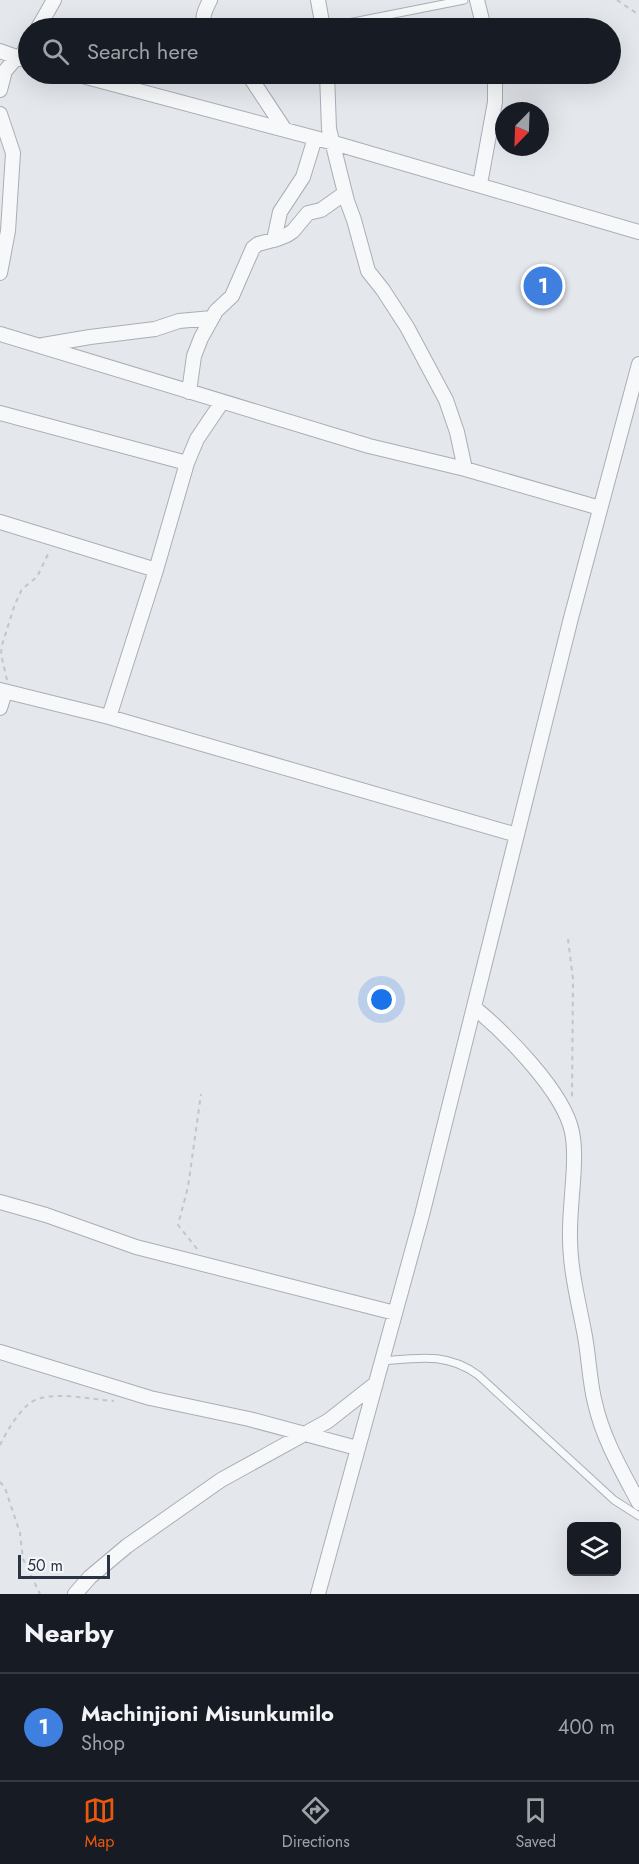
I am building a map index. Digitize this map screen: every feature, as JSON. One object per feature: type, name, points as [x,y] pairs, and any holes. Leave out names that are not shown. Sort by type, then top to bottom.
[{"type":"street","points":[[44,18],[54,0]]},
{"type":"street","points":[[204,18],[210,0]]},
{"type":"street","points":[[318,0],[321,18]]},
{"type":"street","points":[[477,0],[482,18]]},
{"type":"street","points":[[0,51],[18,58]]},
{"type":"street","points":[[0,90],[5,71],[18,62]]},
{"type":"street","points":[[112,84],[480,184],[639,232]]},
{"type":"street","points":[[255,84],[285,130]]},
{"type":"street","points":[[327,84],[328,121],[345,193],[368,271],[407,327],[446,400],[457,432],[465,469]]},
{"type":"street","points":[[480,184],[495,102],[495,84]]},
{"type":"street","points":[[0,114],[13,153],[8,231],[0,273]]},
{"type":"street","points":[[274,240],[280,212],[303,177],[315,138]]},
{"type":"street","points":[[189,392],[194,356],[216,310],[232,296],[253,248],[293,231],[309,213],[321,210],[345,193]]},
{"type":"street","points":[[40,346],[155,329],[179,321],[212,318]]},
{"type":"street","points":[[0,334],[369,446],[465,469],[600,508]]},
{"type":"street","points":[[318,1594],[475,1008],[600,508],[639,364]]},
{"type":"street","points":[[109,717],[187,463],[197,439],[222,402]]},
{"type":"street","points":[[0,413],[187,463]]},
{"type":"street","points":[[0,522],[156,570]]},
{"type":"street","points":[[0,708],[5,692],[109,717],[517,835]]},
{"type":"street","points":[[475,1008],[520,1050],[554,1095],[572,1132],[571,1263],[585,1334],[594,1402],[602,1430],[639,1503]]},
{"type":"street","points":[[0,1202],[46,1215],[136,1247],[395,1313]]},
{"type":"street","points":[[0,1352],[150,1398],[249,1419],[357,1448]]},
{"type":"street","points":[[75,1594],[90,1577],[126,1546],[221,1480],[328,1421],[375,1384]]},
{"type":"lane","points":[[373,18],[464,0]]},
{"type":"lane","points":[[382,1361],[431,1359],[450,1360],[465,1365],[607,1494],[639,1516]]},
{"type":"path","points":[[617,0],[639,15]]},
{"type":"path","points":[[5,692],[2,645],[22,589],[36,577],[55,539]]},
{"type":"path","points":[[567,1119],[573,1096],[574,1034],[573,979],[568,939]]},
{"type":"path","points":[[201,1094],[188,1187],[178,1225],[193,1242],[205,1265]]},
{"type":"path","points":[[0,1445],[23,1411],[37,1399],[75,1397],[123,1401]]},
{"type":"path","points":[[0,1482],[5,1488],[21,1533],[23,1559],[40,1594]]},
{"type":"place","name":"Machinjioni Misunkumilo","points":[[543,286]]}]
